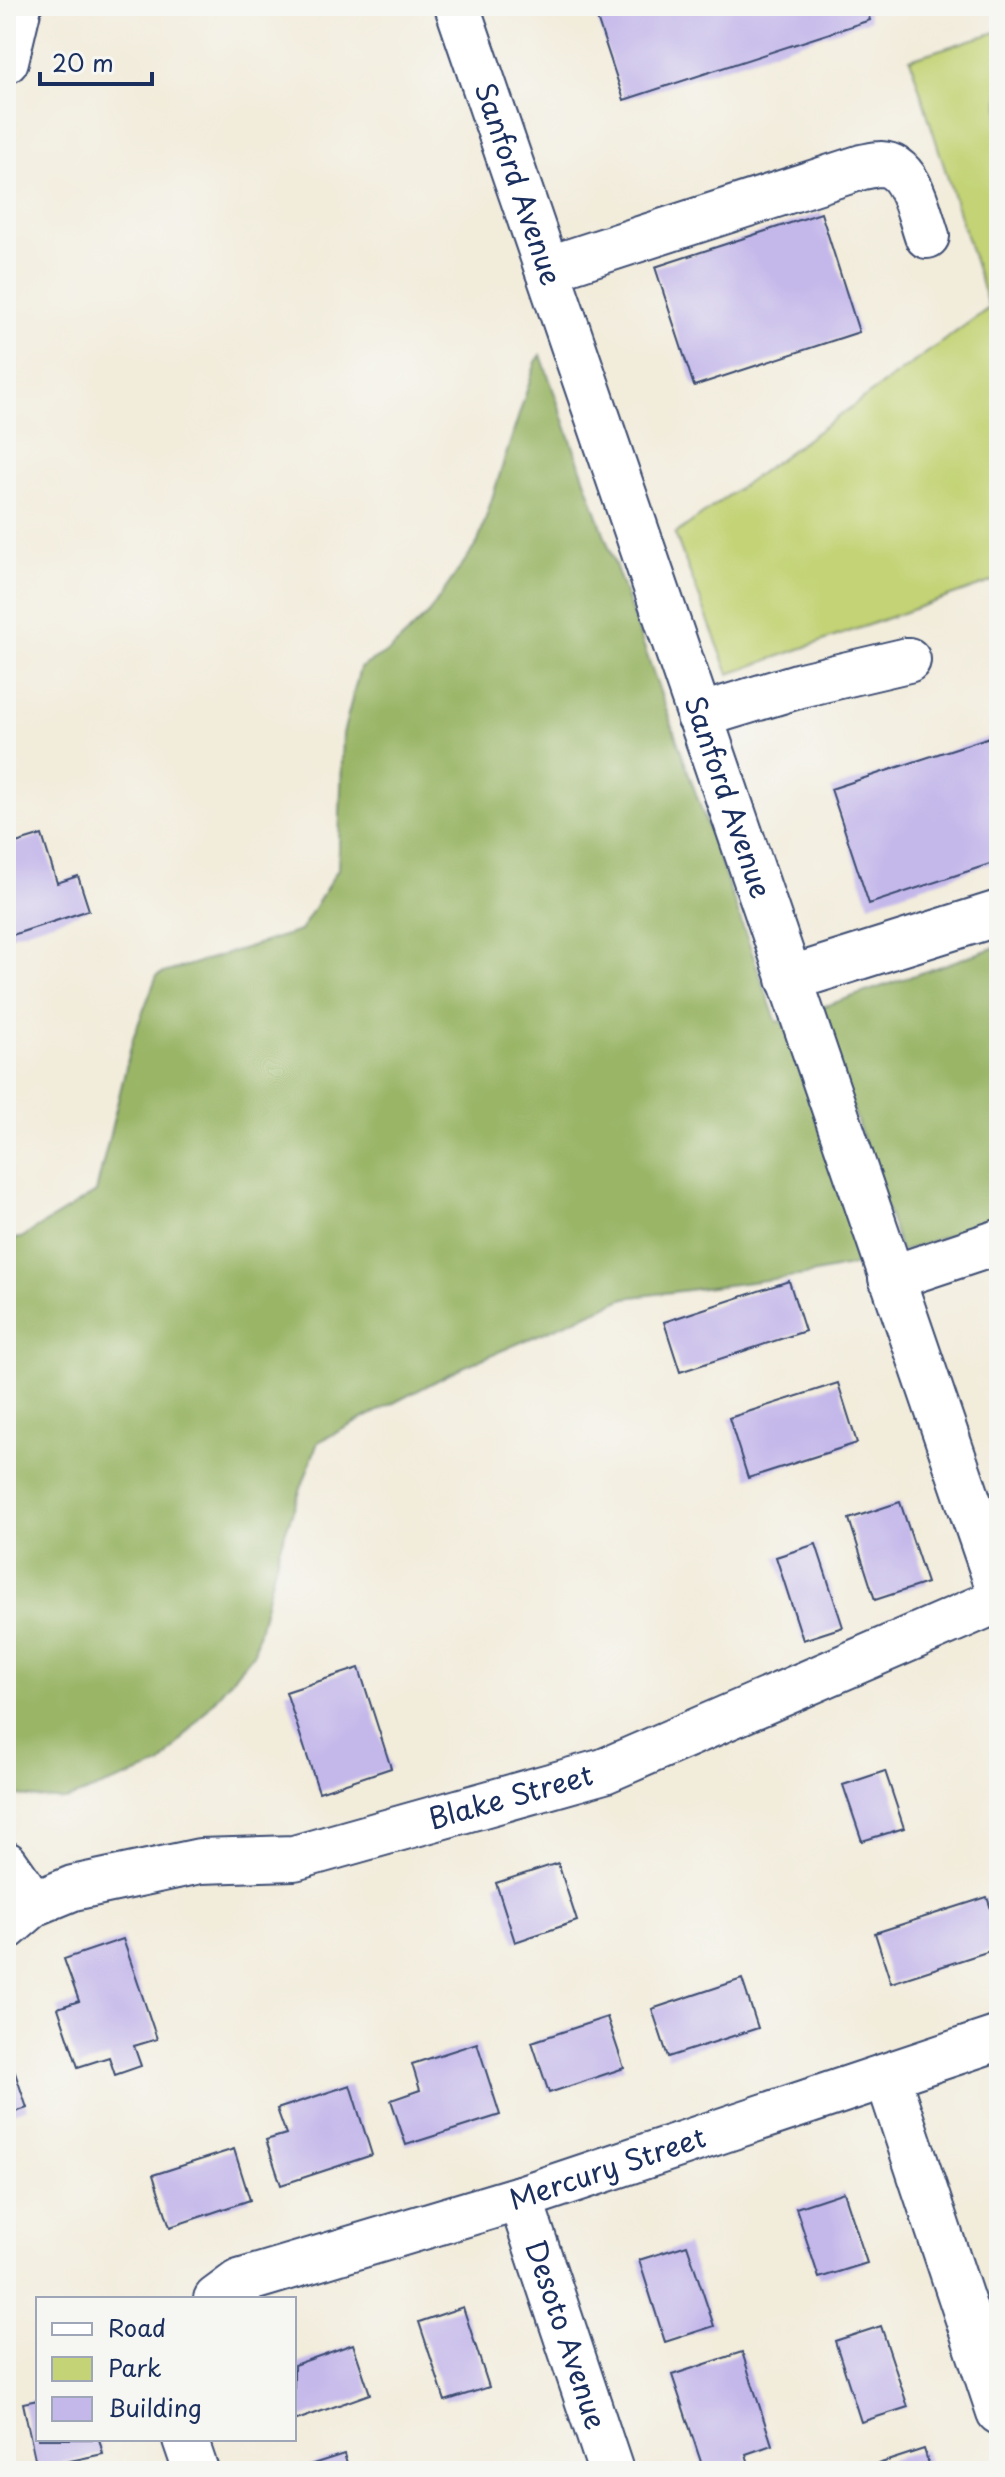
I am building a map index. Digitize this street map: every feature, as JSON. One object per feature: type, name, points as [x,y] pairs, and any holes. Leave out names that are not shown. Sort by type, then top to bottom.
[{"type":"street","points":[[6,61],[19,6]]},
{"type":"street","name":"Sanford Avenue","points":[[457,6],[999,1590]]},
{"type":"street","points":[[547,269],[862,167],[883,164],[897,169],[907,183],[927,236]]},
{"type":"street","points":[[699,716],[801,685],[908,660]]},
{"type":"street","points":[[789,979],[999,913]]},
{"type":"street","points":[[891,1278],[999,1242]]},
{"type":"street","name":"Blake Street","points":[[20,1916],[73,1888],[200,1861],[294,1858],[604,1771],[999,1600]]},
{"type":"street","points":[[6,1864],[20,1916]]},
{"type":"street","name":"Mercury Street","points":[[219,2297],[239,2282],[520,2198],[999,2038]]},
{"type":"street","points":[[887,2076],[999,2412]]},
{"type":"street","name":"Desoto Avenue","points":[[520,2198],[611,2471]]},
{"type":"street","points":[[186,2441],[196,2471]]},
{"type":"green space","points":[[999,31],[999,579],[729,674],[675,534],[989,308],[910,59]]},
{"type":"green space","points":[[541,355],[773,1012],[777,1022],[783,1021],[865,1263],[805,1275],[625,1298],[463,1367],[318,1442],[279,1549],[254,1652],[161,1765],[66,1800],[6,1795],[6,1240],[21,1238],[96,1192],[133,1038],[157,975],[300,931],[338,869],[343,734],[360,668],[391,650],[428,614],[478,542],[536,362]]},
{"type":"green space","points":[[999,946],[999,1217],[901,1252],[819,1008]]},
{"type":"building","points":[[593,6],[866,6],[870,20],[624,100]]},
{"type":"building","points":[[821,213],[859,332],[694,386],[655,267]]},
{"type":"building","points":[[999,734],[999,861],[869,904],[831,789]]},
{"type":"building","points":[[42,835],[57,883],[78,876],[89,910],[6,937],[6,846]]},
{"type":"building","points":[[789,1281],[805,1331],[680,1372],[664,1322]]},
{"type":"building","points":[[838,1383],[857,1443],[748,1478],[729,1418]]},
{"type":"building","points":[[900,1502],[927,1583],[875,1600],[849,1519]]},
{"type":"building","points":[[816,1544],[843,1627],[803,1640],[776,1557]]},
{"type":"building","points":[[359,1668],[391,1768],[319,1792],[286,1692]]},
{"type":"building","points":[[885,1771],[904,1828],[862,1841],[843,1785]]},
{"type":"building","points":[[558,1863],[577,1921],[515,1942],[496,1883]]},
{"type":"building","points":[[987,1897],[999,1933],[999,1948],[891,1983],[875,1933]]},
{"type":"building","points":[[123,1939],[157,2039],[134,2046],[141,2066],[115,2075],[109,2057],[78,2067],[58,2008],[79,2001],[64,1959]]},
{"type":"building","points":[[742,1979],[758,2028],[668,2057],[652,2009]]},
{"type":"building","points":[[607,2017],[624,2068],[549,2093],[532,2042]]},
{"type":"building","points":[[477,2043],[500,2115],[406,2145],[391,2100],[420,2090],[412,2064]]},
{"type":"building","points":[[6,2046],[27,2108],[6,2115]]},
{"type":"building","points":[[350,2085],[372,2155],[281,2185],[266,2140],[286,2134],[277,2109]]},
{"type":"building","points":[[234,2149],[250,2200],[170,2227],[153,2175]]},
{"type":"building","points":[[844,2192],[867,2263],[819,2278],[796,2208]]},
{"type":"building","points":[[687,2245],[714,2326],[665,2342],[639,2260]]},
{"type":"building","points":[[463,2307],[489,2387],[445,2401],[419,2322]]},
{"type":"building","points":[[881,2326],[908,2407],[861,2422],[835,2341]]},
{"type":"building","points":[[353,2344],[370,2394],[296,2420],[296,2364]]},
{"type":"building","points":[[742,2352],[772,2445],[746,2454],[751,2471],[704,2471],[672,2375]]},
{"type":"building","points":[[36,2400],[36,2441],[100,2441],[103,2454],[37,2468],[23,2403]]},
{"type":"building","points":[[924,2449],[931,2471],[877,2471],[875,2465]]},
{"type":"building","points":[[344,2454],[349,2471],[294,2471],[294,2470]]}]
